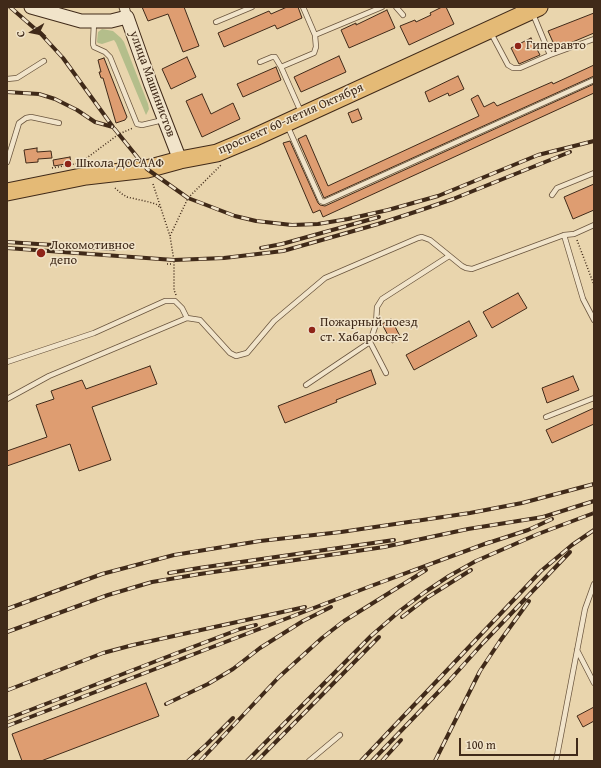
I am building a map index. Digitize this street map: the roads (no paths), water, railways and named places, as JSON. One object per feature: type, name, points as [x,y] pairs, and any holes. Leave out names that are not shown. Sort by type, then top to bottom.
[{"type":"highway","name":"проспект 60-летия Октября","points":[[7,192],[86,176],[147,169],[180,160],[217,153],[535,9]]},
{"type":"street","points":[[31,7],[81,21],[94,22],[111,22],[126,12]]},
{"type":"street","name":"улица Машинистов","points":[[126,12],[151,85],[180,160]]},
{"type":"lane","points":[[216,22],[252,7]]},
{"type":"lane","points":[[281,67],[314,53],[316,46],[315,35],[303,7]]},
{"type":"lane","points":[[315,35],[382,7]]},
{"type":"lane","points":[[396,7],[403,15]]},
{"type":"lane","points":[[535,9],[550,55]]},
{"type":"lane","points":[[94,22],[94,47],[105,52],[110,57],[137,124],[142,126],[164,120]]},
{"type":"lane","points":[[490,30],[508,65],[513,68],[520,68],[594,39]]},
{"type":"lane","points":[[260,62],[275,57],[281,67],[302,115]]},
{"type":"lane","points":[[7,79],[17,78],[44,61]]},
{"type":"lane","points":[[286,123],[321,200],[324,202],[594,80]]},
{"type":"lane","points":[[7,162],[19,123],[26,118],[59,123]]},
{"type":"lane","points":[[552,195],[557,188],[594,173]]},
{"type":"lane","points":[[7,399],[49,376],[187,318],[200,320],[224,347],[236,356],[247,353],[274,321],[325,278],[422,237],[430,240],[466,268],[472,269],[564,234],[574,234],[594,225]]},
{"type":"lane","points":[[564,234],[583,299],[594,320]]},
{"type":"lane","points":[[306,384],[370,342],[376,324],[377,307],[382,299],[449,256]]},
{"type":"lane","points":[[7,362],[94,332],[165,301],[175,301],[182,308],[187,318]]},
{"type":"lane","points":[[370,342],[386,373]]},
{"type":"lane","points":[[546,417],[594,398]]},
{"type":"lane","points":[[556,761],[585,609],[594,584]]},
{"type":"lane","points":[[577,650],[594,683]]},
{"type":"lane","points":[[309,761],[340,734]]},
{"type":"railway","points":[[10,7],[41,34],[63,58],[113,127],[147,169],[188,198],[235,216],[256,221],[292,225],[318,224],[388,210],[438,196],[538,155],[594,141]]},
{"type":"railway","points":[[7,92],[39,94],[55,99],[77,110],[95,122],[113,127]]},
{"type":"railway","points":[[7,248],[174,260],[224,258],[283,251],[378,224],[453,199],[570,152]]},
{"type":"railway","points":[[261,248],[282,244],[379,217]]},
{"type":"railway","points":[[7,242],[114,249]]},
{"type":"railway","points":[[7,609],[102,574],[174,555],[260,541],[341,532],[470,513],[522,503],[594,484]]},
{"type":"railway","points":[[7,632],[108,595],[152,582],[384,547],[468,529],[543,517],[594,501]]},
{"type":"railway","points":[[247,761],[371,636],[401,610],[425,592],[449,576],[476,561],[538,534],[594,513]]},
{"type":"railway","points":[[485,544],[528,530],[552,519]]},
{"type":"railway","points":[[361,761],[541,571],[572,545],[594,530]]},
{"type":"railway","points":[[169,573],[394,540]]},
{"type":"railway","points":[[7,726],[371,586],[490,542]]},
{"type":"railway","points":[[372,761],[570,552]]},
{"type":"railway","points":[[200,761],[279,677],[322,638],[344,621],[426,570]]},
{"type":"railway","points":[[402,617],[428,597],[471,570]]},
{"type":"railway","points":[[435,761],[480,671],[529,601]]},
{"type":"railway","points":[[8,690],[103,653],[305,607]]},
{"type":"railway","points":[[166,704],[208,684],[233,669],[260,648],[303,621],[331,607]]},
{"type":"railway","points":[[7,719],[240,629],[256,625]]},
{"type":"railway","points":[[257,761],[379,637]]},
{"type":"railway","points":[[188,761],[233,718]]},
{"type":"railway","points":[[382,761],[401,740]]},
{"type":"place","name":"Гиперавто","points":[[518,46]]},
{"type":"place","name":"Школа ДОСААФ","points":[[68,164]]},
{"type":"place","name":"Локомотивное депо","points":[[41,253]]},
{"type":"place","name":"Пожарный поезд ст. Хабаровск-2","points":[[312,330]]}]
